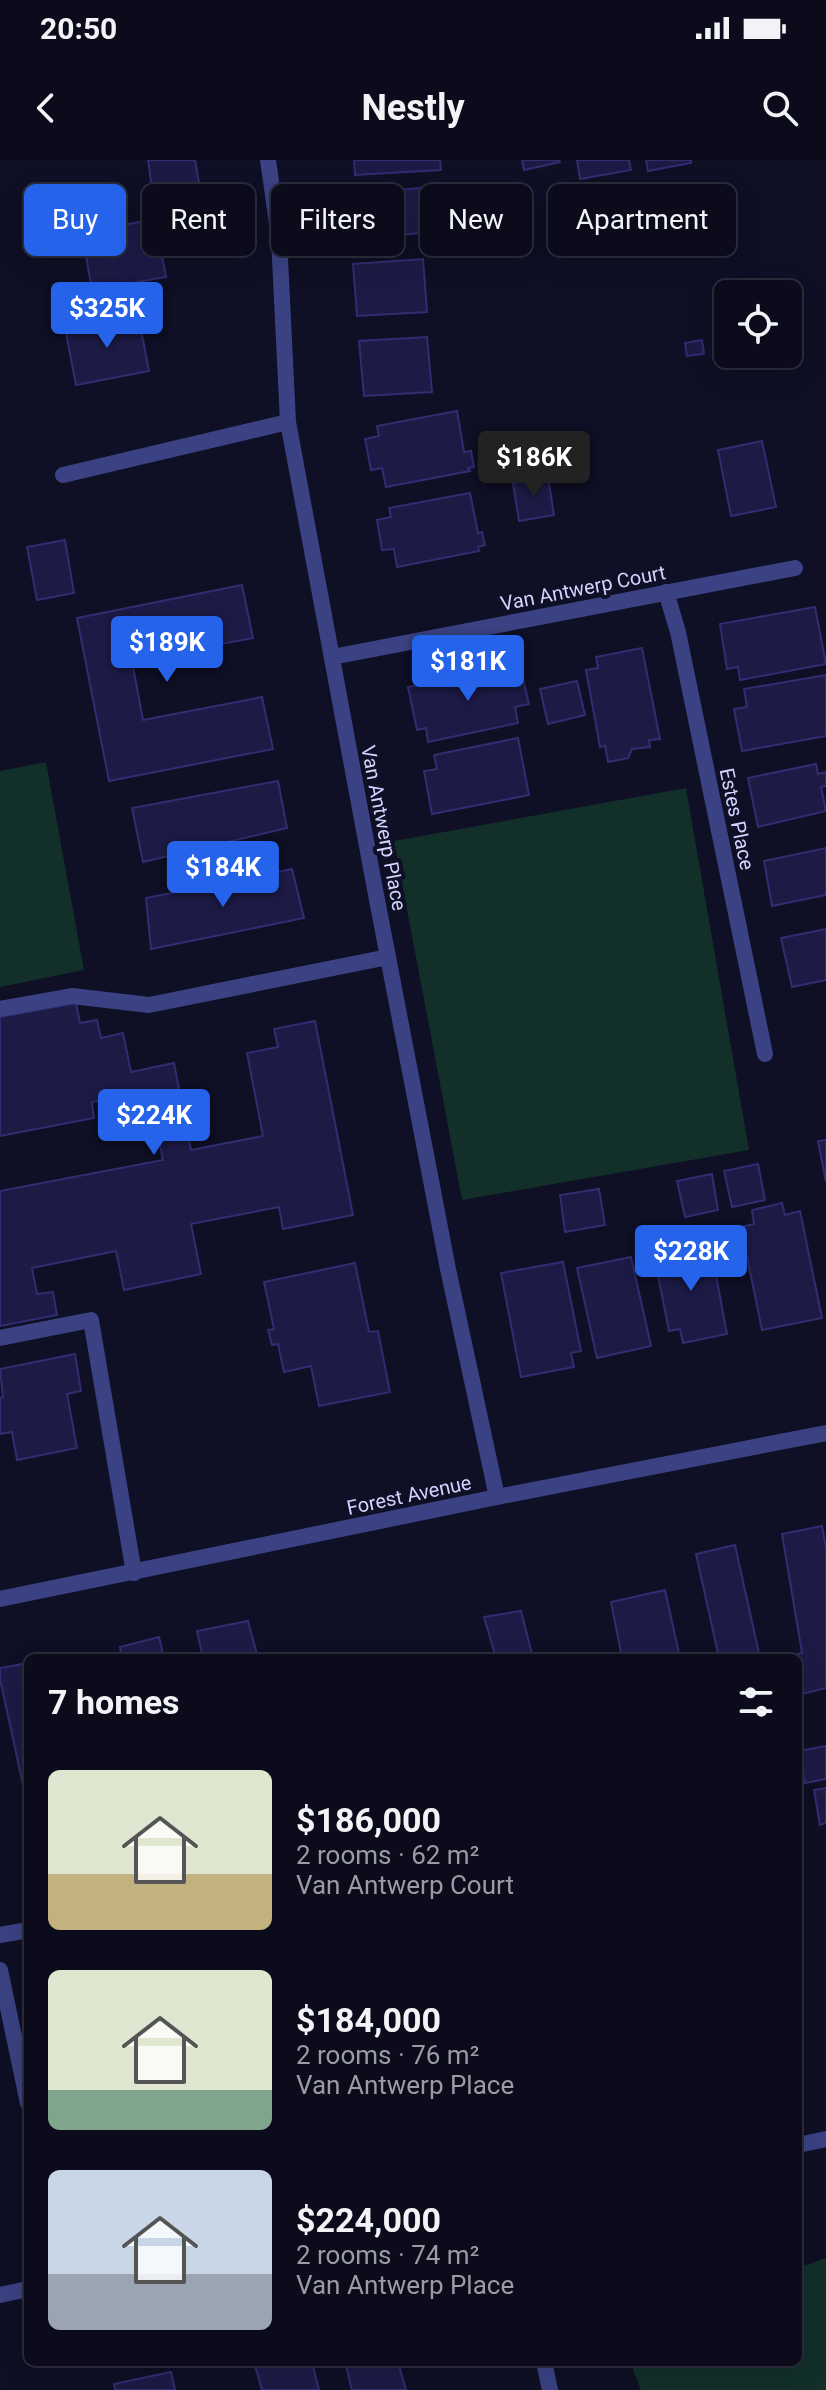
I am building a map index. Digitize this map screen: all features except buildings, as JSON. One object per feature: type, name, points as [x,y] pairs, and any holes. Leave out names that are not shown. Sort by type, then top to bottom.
[{"type":"street","name":"Van Antwerp Place","points":[[268,160],[279,238],[288,422],[448,1269],[497,1497]]},
{"type":"street","points":[[63,475],[288,422]]},
{"type":"street","name":"Van Antwerp Court","points":[[332,657],[795,568]]},
{"type":"street","name":"Estes Place","points":[[666,592],[678,632],[765,1054]]},
{"type":"street","points":[[0,1009],[72,996],[149,1005],[388,957]]},
{"type":"street","points":[[0,1338],[91,1320],[134,1573]]},
{"type":"street","name":"Forest Avenue","points":[[0,1599],[826,1433]]},
{"type":"street","points":[[0,1935],[24,1931]]},
{"type":"street","points":[[0,1970],[24,2084]]},
{"type":"street","points":[[802,2144],[826,2139]]},
{"type":"street","points":[[0,2295],[24,2290]]},
{"type":"street","points":[[545,2366],[550,2390]]},
{"type":"green space","points":[[46,762],[84,970],[0,987],[0,771]]},
{"type":"green space","points":[[686,788],[749,1150],[462,1200],[394,841]]},
{"type":"green space","points":[[826,2258],[826,2390],[641,2390],[632,2366],[802,2366],[802,2267]]}]
